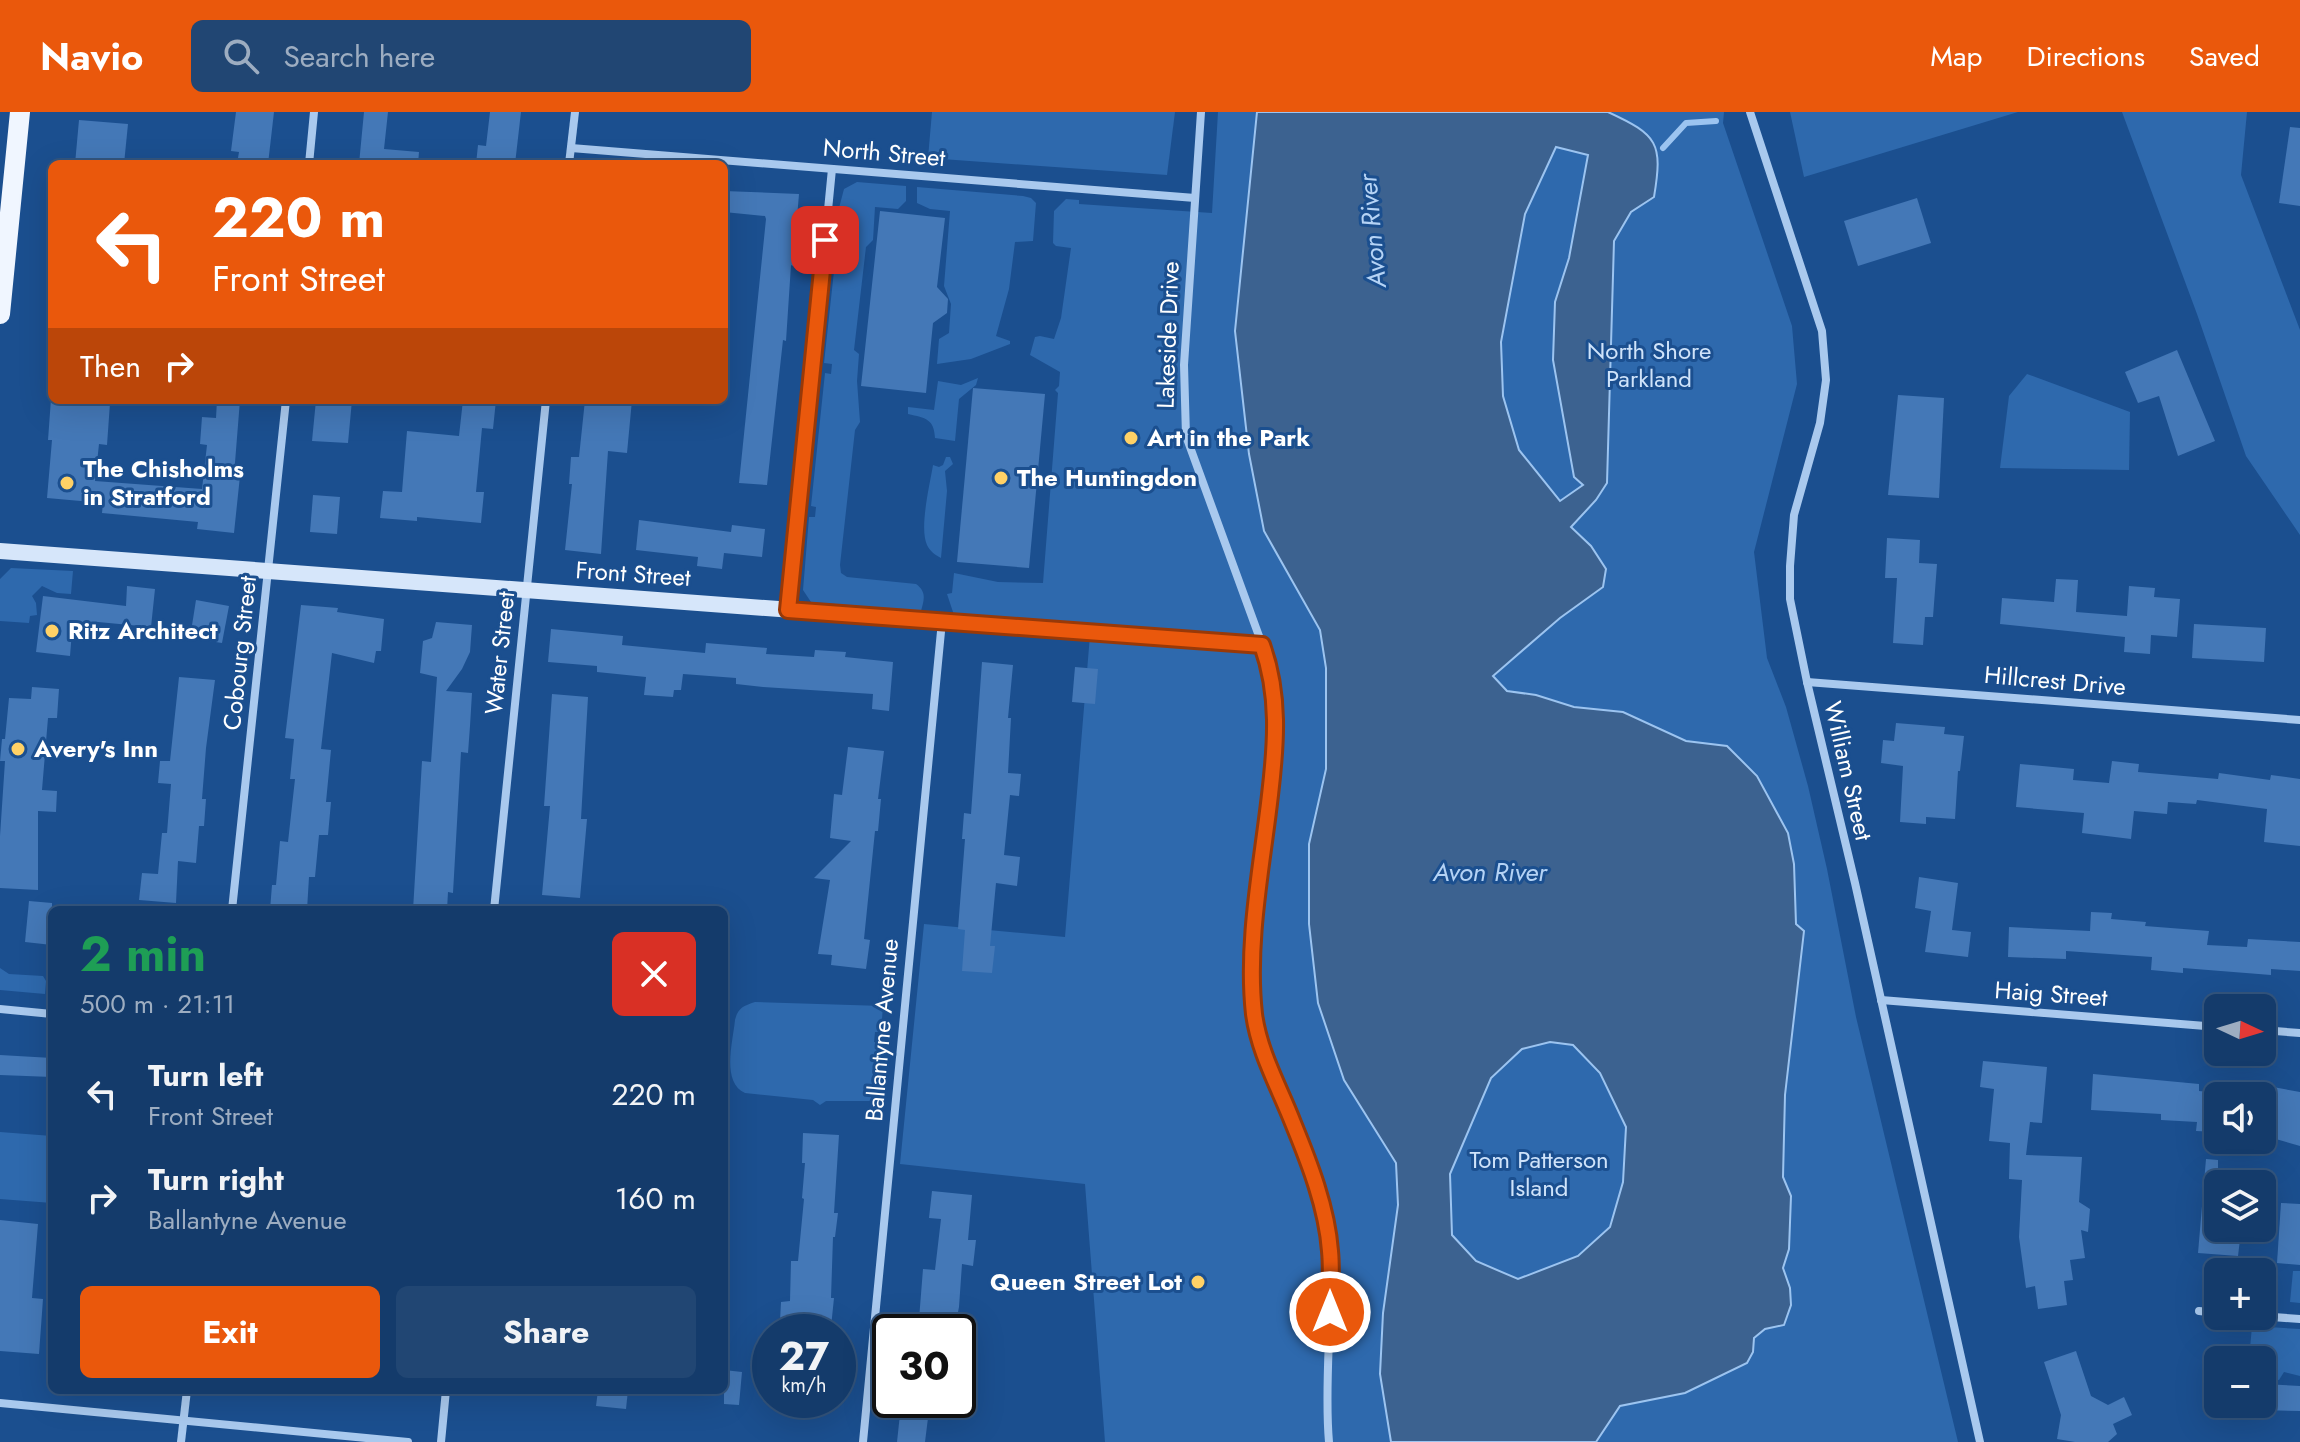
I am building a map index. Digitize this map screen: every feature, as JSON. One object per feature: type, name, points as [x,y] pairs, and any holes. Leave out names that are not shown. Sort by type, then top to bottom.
[{"type":"main road","points":[[0,314],[20,112]]},
{"type":"street","points":[[309,160],[314,112]]},
{"type":"street","points":[[570,160],[575,112]]},
{"type":"street","name":"Lakeside Drive","points":[[1201,112],[1184,365],[1186,436],[1271,669],[1275,693],[1276,740],[1253,954],[1254,1016],[1273,1080],[1305,1155],[1321,1204],[1330,1250],[1329,1442]]},
{"type":"street","name":"William Street","points":[[1750,112],[1822,331],[1826,380],[1820,423],[1794,515],[1790,599],[1980,1442]]},
{"type":"street","name":"North Street","points":[[571,148],[720,160]]},
{"type":"street","name":"North Street","points":[[728,161],[1195,198]]},
{"type":"street","points":[[788,610],[832,169]]},
{"type":"street","name":"Cobourg Street","points":[[232,906],[286,404]]},
{"type":"street","name":"Water Street","points":[[494,906],[546,404]]},
{"type":"street","name":"Front Street","points":[[0,551],[1262,645]]},
{"type":"street","name":"Ballantyne Avenue","points":[[863,1442],[942,621]]},
{"type":"street","name":"Hillcrest Drive","points":[[1807,682],[2300,720]]},
{"type":"street","name":"Haig Street","points":[[1881,1000],[2204,1026]]},
{"type":"street","points":[[0,1009],[48,1014]]},
{"type":"street","points":[[2276,1031],[2300,1033]]},
{"type":"street","points":[[2199,1311],[2204,1312]]},
{"type":"street","points":[[2276,1317],[2300,1319]]},
{"type":"street","points":[[181,1442],[187,1394]]},
{"type":"street","points":[[441,1442],[446,1394]]},
{"type":"street","points":[[0,1403],[408,1442]]},
{"type":"green space","points":[[932,112],[1175,112],[1167,175],[928,158]]},
{"type":"green space","points":[[1218,112],[1257,112],[1235,331],[1249,454],[1264,531],[1320,630],[1326,668],[1326,769],[1309,844],[1309,924],[1318,1003],[1344,1080],[1396,1163],[1398,1205],[1383,1313],[1380,1374],[1391,1442],[1105,1442],[1085,1184],[900,1164],[924,924],[1065,937],[1091,623],[954,615],[947,594],[952,593],[954,573],[998,582],[1043,583],[1058,393],[1055,390],[1059,386],[1060,372],[1030,355],[1035,337],[1054,339],[1061,318],[1071,248],[1053,243],[1054,211],[1066,199],[1079,200],[1079,204],[1212,213]]},
{"type":"green space","name":"North Shore Parkland","points":[[1562,112],[1724,112],[1723,123],[1792,326],[1797,384],[1754,552],[1767,658],[1786,707],[1808,786],[1856,1017],[1958,1442],[1596,1442],[1620,1406],[1685,1393],[1753,1352],[1754,1339],[1765,1329],[1790,1288],[1783,1268],[1789,1249],[1791,1196],[1783,1177],[1785,1095],[1804,931],[1796,924],[1794,864],[1788,833],[1757,776],[1728,746],[1686,741],[1623,712],[1574,707],[1536,695],[1507,691],[1493,676],[1560,618],[1603,587],[1606,569],[1591,546],[1571,527],[1560,501],[1519,450],[1503,396],[1501,342],[1525,214],[1556,144]]},
{"type":"green space","points":[[1790,112],[2018,112],[1804,177]]},
{"type":"green space","points":[[2122,112],[2247,112],[2241,175],[2300,330],[2300,535],[2246,456]]},
{"type":"green space","points":[[857,182],[906,186],[906,201],[898,209],[875,207],[873,240],[866,247],[854,350],[859,354],[860,422],[855,430],[841,573],[847,577],[916,584],[923,593],[921,611],[811,602],[803,590],[809,517],[815,517],[816,507],[811,506],[825,373],[831,374],[832,364],[824,363],[834,271],[841,270],[842,262],[835,260],[839,208],[844,189]]},
{"type":"green space","points":[[917,187],[1023,196],[1036,203],[1033,241],[1015,242],[1009,289],[996,336],[1010,341],[1010,344],[971,359],[937,364],[939,339],[949,333],[951,304],[944,286],[950,211],[930,209],[917,203]]},
{"type":"green space","points":[[2027,374],[2130,412],[2129,470],[2000,468],[2009,396]]},
{"type":"green space","points":[[978,378],[976,385],[959,399],[955,441],[935,438],[928,420],[908,414],[908,407],[934,410],[938,381],[961,385]]},
{"type":"green space","points":[[946,457],[950,457],[953,464],[945,471],[947,491],[941,558],[927,545],[925,517],[933,465],[943,465]]},
{"type":"green space","points":[[11,568],[73,571],[71,594],[57,593],[42,586],[32,596],[37,615],[30,616],[29,623],[0,621],[0,579]]},
{"type":"green space","points":[[0,968],[9,974],[43,976],[46,981],[45,994],[0,990]]},
{"type":"green space","points":[[755,1002],[883,1006],[881,1032],[875,1032],[874,1042],[880,1043],[877,1066],[874,1066],[874,1101],[826,1101],[820,1105],[813,1100],[745,1093],[738,1088],[733,1080],[730,1061],[735,1020],[742,1008]]},
{"type":"green space","name":"Tom Patterson Island","points":[[1550,1042],[1573,1045],[1600,1073],[1626,1127],[1623,1182],[1610,1227],[1578,1256],[1518,1279],[1476,1261],[1452,1235],[1450,1174],[1491,1078],[1522,1049]]},
{"type":"green space","points":[[0,1132],[48,1136],[48,1203],[0,1199]]},
{"type":"green space","points":[[2293,1271],[2300,1271],[2300,1303],[2290,1302]]},
{"type":"green space","points":[[2300,1329],[2300,1376],[2284,1372],[2276,1380],[2276,1346],[2250,1346],[2252,1330]]},
{"type":"water","name":"Avon River","points":[[1257,112],[1608,112],[1638,127],[1657,152],[1654,197],[1631,212],[1614,241],[1607,483],[1571,527],[1591,546],[1606,569],[1603,587],[1560,618],[1493,676],[1507,691],[1536,695],[1574,707],[1623,712],[1686,741],[1727,746],[1757,776],[1788,833],[1794,864],[1796,924],[1804,931],[1785,1095],[1783,1177],[1791,1196],[1789,1249],[1783,1268],[1790,1288],[1791,1305],[1784,1325],[1765,1329],[1754,1338],[1753,1352],[1747,1363],[1685,1393],[1620,1406],[1596,1442],[1391,1442],[1380,1374],[1383,1313],[1398,1205],[1396,1163],[1344,1080],[1318,1003],[1309,924],[1309,844],[1326,769],[1326,668],[1320,630],[1264,531],[1249,454],[1235,331]],"holes":[[[1556,147],[1588,155],[1569,258],[1555,302],[1553,360],[1574,477],[1583,485],[1560,501],[1519,450],[1503,396],[1501,342],[1525,214]],[[1550,1042],[1573,1045],[1600,1073],[1626,1127],[1623,1182],[1610,1227],[1578,1256],[1518,1279],[1476,1261],[1452,1235],[1450,1174],[1491,1078],[1522,1049]]]},
{"type":"building","points":[[236,112],[274,112],[268,160],[238,160],[239,152],[231,151]]},
{"type":"building","points":[[364,112],[388,112],[384,149],[419,152],[418,160],[359,160]]},
{"type":"building","points":[[490,112],[521,112],[515,160],[476,160],[478,145],[486,146]]},
{"type":"building","points":[[79,120],[128,124],[124,160],[75,160]]},
{"type":"building","points":[[2290,127],[2300,128],[2300,206],[2279,203]]},
{"type":"building","points":[[728,191],[799,194],[786,341],[783,340],[767,485],[739,483],[765,216],[728,212]]},
{"type":"building","points":[[1917,198],[1931,243],[1858,266],[1844,221]]},
{"type":"building","points":[[880,211],[945,218],[937,287],[948,299],[947,313],[933,323],[926,393],[861,386]]},
{"type":"building","points":[[2177,350],[2215,441],[2178,456],[2159,396],[2138,403],[2125,372]]},
{"type":"building","name":"The Huntingdon","points":[[973,388],[1045,394],[1029,568],[957,562]]},
{"type":"building","points":[[1898,395],[1944,398],[1939,498],[1888,495]]},
{"type":"building","points":[[51,404],[110,404],[107,445],[99,444],[95,481],[202,489],[207,445],[200,444],[202,417],[216,418],[217,404],[240,404],[234,475],[240,476],[234,533],[197,529],[198,522],[102,513],[103,503],[47,498],[52,440],[48,440]]},
{"type":"building","points":[[316,404],[352,404],[348,443],[312,441]]},
{"type":"building","points":[[463,404],[496,404],[493,429],[482,428],[476,492],[484,492],[481,523],[417,517],[417,521],[380,518],[383,491],[402,492],[407,431],[459,436]]},
{"type":"building","points":[[585,404],[632,404],[627,453],[608,451],[601,554],[565,550],[572,484],[569,484],[571,457],[579,457]]},
{"type":"building","points":[[313,495],[340,497],[337,534],[310,532]]},
{"type":"building","points":[[639,520],[731,532],[732,525],[765,529],[762,557],[724,553],[722,569],[697,566],[698,557],[636,550]]},
{"type":"building","points":[[1887,538],[1920,540],[1919,563],[1937,564],[1933,617],[1925,617],[1923,645],[1893,643],[1897,578],[1885,578]]},
{"type":"building","points":[[2056,579],[2078,580],[2076,612],[2127,616],[2129,586],[2155,588],[2154,597],[2180,599],[2177,637],[2151,635],[2150,654],[2124,652],[2125,637],[2000,624],[2002,598],[2054,602]]},
{"type":"building","points":[[127,586],[155,589],[151,627],[98,622],[96,634],[72,631],[70,656],[36,652],[43,596],[126,606]]},
{"type":"building","points":[[196,600],[229,606],[222,643],[190,638]]},
{"type":"building","points":[[301,605],[338,608],[337,612],[384,619],[381,651],[376,651],[374,663],[332,653],[321,749],[331,750],[326,802],[331,802],[328,835],[319,835],[315,877],[309,877],[307,906],[270,906],[272,885],[276,885],[280,841],[288,842],[295,779],[290,779],[294,739],[285,738]]},
{"type":"building","points":[[436,622],[472,625],[470,652],[446,691],[472,693],[468,753],[461,752],[453,893],[448,892],[447,906],[413,906],[422,761],[431,762],[437,677],[420,673],[423,641],[432,638]]},
{"type":"building","points":[[2194,624],[2266,628],[2264,662],[2192,658]]},
{"type":"building","points":[[551,629],[623,636],[622,645],[705,653],[706,643],[767,648],[766,654],[814,657],[815,650],[846,652],[845,657],[893,662],[889,711],[872,709],[873,694],[763,687],[736,684],[736,678],[683,674],[681,690],[674,690],[673,697],[644,695],[646,677],[597,672],[597,666],[548,662]]},
{"type":"building","points":[[982,662],[1013,665],[1008,718],[1011,718],[1008,773],[1021,774],[1019,796],[1010,795],[1004,855],[1020,857],[1017,886],[996,883],[990,946],[995,946],[992,973],[962,971],[965,930],[958,929],[964,813],[971,814]]},
{"type":"building","points":[[1075,667],[1098,669],[1095,704],[1072,702]]},
{"type":"building","points":[[179,677],[215,680],[202,799],[206,799],[204,826],[199,826],[196,863],[178,861],[176,903],[139,900],[142,873],[158,874],[162,833],[167,833],[171,784],[158,783],[160,761],[170,761]]},
{"type":"building","points":[[32,687],[59,689],[57,718],[48,718],[42,790],[57,791],[56,812],[38,811],[38,890],[0,888],[5,761],[0,761],[2,739],[5,739],[9,698],[31,699]]},
{"type":"building","points":[[552,694],[588,697],[581,819],[587,819],[580,898],[542,895],[550,806],[544,806]]},
{"type":"building","points":[[1896,723],[1945,727],[1944,734],[1964,736],[1955,819],[1926,817],[1926,824],[1900,822],[1903,766],[1881,763],[1883,740],[1894,741]]},
{"type":"building","points":[[848,747],[884,751],[878,831],[875,831],[864,939],[870,940],[866,969],[831,965],[832,955],[818,954],[830,880],[814,878],[851,841],[830,838],[834,794],[842,795]]},
{"type":"building","points":[[2112,761],[2139,764],[2138,772],[2218,779],[2219,773],[2270,780],[2271,775],[2300,779],[2300,846],[2264,842],[2267,809],[2197,800],[2196,804],[2168,802],[2167,814],[2134,811],[2131,839],[2082,833],[2084,813],[2016,807],[2020,764],[2074,769],[2073,780],[2109,783]]},
{"type":"building","points":[[1919,877],[1958,883],[1952,930],[1971,932],[1968,957],[1925,952],[1931,911],[1915,908]]},
{"type":"building","points":[[29,901],[52,903],[48,906],[48,945],[25,942]]},
{"type":"building","points":[[2091,912],[2112,913],[2111,919],[2146,922],[2145,926],[2209,931],[2207,945],[2247,947],[2248,939],[2300,942],[2300,971],[2271,969],[2271,975],[2183,968],[2183,973],[2151,970],[2152,957],[2066,951],[2066,959],[2008,957],[2009,927],[2090,931]]},
{"type":"building","points":[[0,1055],[48,1058],[48,1077],[0,1075]]},
{"type":"building","points":[[1983,1061],[2047,1067],[2042,1123],[2030,1122],[2026,1155],[2082,1157],[2079,1202],[2090,1209],[2088,1232],[2081,1230],[2085,1258],[2070,1260],[2073,1280],[2064,1281],[2067,1305],[2038,1309],[2035,1286],[2026,1288],[2019,1237],[2022,1180],[2009,1179],[2010,1143],[1989,1141],[1994,1089],[1980,1087]]},
{"type":"building","points":[[2093,1074],[2199,1084],[2199,1091],[2204,1092],[2204,1131],[2196,1131],[2197,1122],[2161,1120],[2161,1114],[2091,1110]]},
{"type":"building","points":[[2276,1088],[2300,1092],[2300,1146],[2276,1139]]},
{"type":"building","points":[[803,1133],[839,1135],[832,1314],[780,1314],[781,1302],[790,1301],[791,1261],[798,1261],[804,1199],[805,1163],[802,1163]]},
{"type":"building","points":[[2206,1159],[2218,1160],[2218,1170],[2205,1170]]},
{"type":"building","points":[[2204,1182],[2204,1242],[2240,1242],[2238,1256],[2198,1253]]},
{"type":"building","points":[[932,1191],[972,1195],[968,1240],[976,1240],[973,1266],[962,1264],[958,1314],[919,1314],[923,1269],[935,1270],[941,1219],[929,1218]]},
{"type":"building","points":[[2281,1203],[2300,1204],[2300,1265],[2277,1263]]},
{"type":"building","points":[[0,1220],[38,1224],[32,1298],[43,1299],[39,1354],[0,1351]]},
{"type":"building","points":[[2076,1351],[2091,1396],[2108,1405],[2124,1397],[2132,1415],[2113,1424],[2117,1434],[2108,1442],[2057,1439],[2061,1415],[2044,1362]]},
{"type":"building","points":[[728,1370],[742,1372],[739,1405],[724,1404],[724,1394],[728,1394]]},
{"type":"building","points":[[2276,1385],[2300,1386],[2300,1411],[2276,1410]]},
{"type":"building","points":[[598,1394],[628,1394],[626,1409],[596,1406]]},
{"type":"building","points":[[900,1418],[928,1418],[925,1442],[897,1442]]},
{"type":"waterway","points":[[1663,148],[1686,123],[1716,121]]},
{"type":"place","name":"Art in the Park","points":[[1131,438]]},
{"type":"place","name":"The Huntingdon","points":[[1001,478]]},
{"type":"place","name":"The Chisholms in Stratford","points":[[67,483]]},
{"type":"place","name":"Ritz Architect","points":[[52,631]]},
{"type":"place","name":"Avery's Inn","points":[[18,749]]},
{"type":"place","name":"Queen Street Lot","points":[[1198,1282]]},
{"type":"route","points":[[825,240],[788,610],[1262,645],[1271,669],[1275,693],[1276,740],[1253,954],[1254,1016],[1273,1080],[1293,1121],[1321,1204],[1330,1250],[1330,1312]]}]
